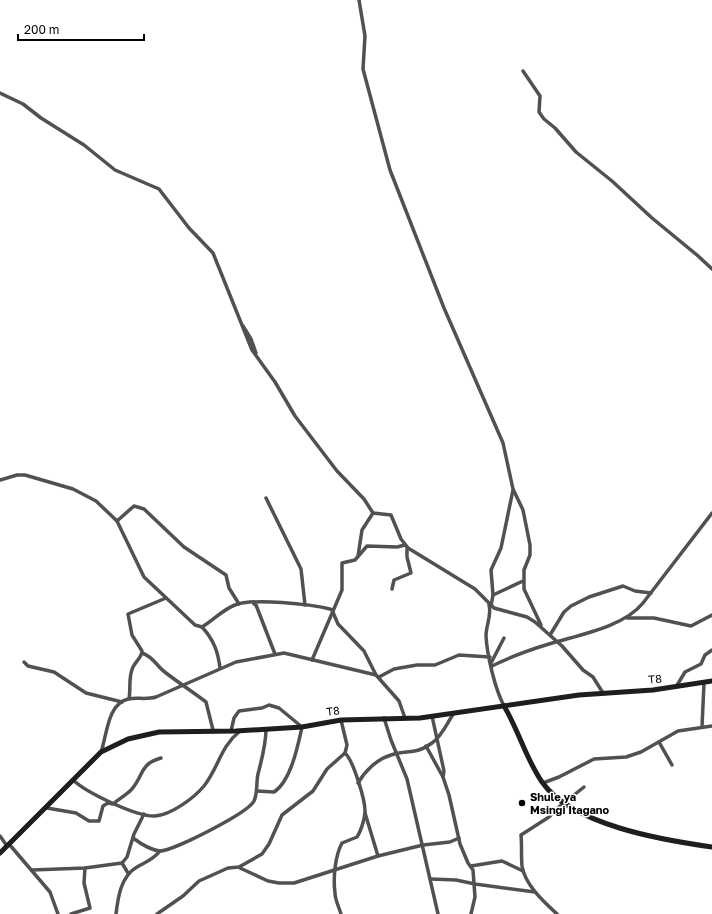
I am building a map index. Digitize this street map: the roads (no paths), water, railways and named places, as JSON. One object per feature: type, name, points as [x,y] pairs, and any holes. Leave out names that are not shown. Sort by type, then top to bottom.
[{"type":"street","points":[[359,0],[365,36],[363,69],[392,176],[444,308],[501,437],[507,455],[513,490],[524,510],[530,548],[523,581],[526,596],[542,628]]},
{"type":"street","points":[[523,71],[540,96],[539,112],[544,119],[555,128],[583,159],[612,181],[652,218],[712,269]]},
{"type":"street","points":[[0,93],[23,104],[44,120],[84,145],[115,170],[159,189],[189,228],[213,253],[243,326],[247,340],[300,423],[320,446],[337,471],[364,499],[373,513]]},
{"type":"street","points":[[0,480],[21,474],[73,490],[96,500],[117,521],[144,577],[178,607],[192,623],[202,628],[214,643],[219,656],[220,668]]},
{"type":"street","points":[[513,490],[501,548],[491,570],[492,596],[486,637],[498,694],[513,723],[530,762],[543,783],[563,803],[585,816],[608,824],[712,848]]},
{"type":"street","points":[[266,498],[301,569],[305,605]]},
{"type":"street","points":[[117,521],[134,506],[144,509],[188,550],[226,575],[228,588],[239,604]]},
{"type":"street","points":[[373,513],[389,514],[393,517],[399,535],[406,546],[475,589],[490,605],[530,618],[567,650],[583,670],[593,677],[603,693]]},
{"type":"street","points":[[358,557],[360,536],[373,513]]},
{"type":"street","points":[[491,665],[518,654],[626,618],[639,609],[712,513]]},
{"type":"street","points":[[312,660],[332,610],[338,602],[342,587],[342,563],[358,557],[367,546],[397,548],[406,546]]},
{"type":"street","points":[[392,590],[394,580],[411,573],[406,546]]},
{"type":"street","points":[[482,596],[492,596],[523,581]]},
{"type":"street","points":[[550,635],[568,608],[589,597],[623,586],[635,591],[651,593]]},
{"type":"street","points":[[129,699],[130,675],[142,653],[141,646],[132,635],[128,614],[166,598]]},
{"type":"street","points":[[253,603],[258,608],[275,654]]},
{"type":"street","points":[[202,628],[224,611],[239,604],[285,603],[332,610]]},
{"type":"street","points":[[332,610],[338,624],[364,651],[377,676],[399,701],[405,718]]},
{"type":"street","points":[[626,618],[654,618],[690,626],[712,615]]},
{"type":"street","points":[[491,665],[504,638]]},
{"type":"street","points":[[675,687],[685,672],[701,664],[705,655],[712,650]]},
{"type":"street","points":[[142,653],[152,659],[163,671],[206,702],[213,730]]},
{"type":"street","points":[[101,752],[112,713],[122,702],[129,699],[150,698],[183,686],[220,668],[243,660],[275,654],[291,654],[377,676],[394,669],[417,665],[435,665],[459,655],[490,657]]},
{"type":"street","points":[[24,662],[28,666],[54,672],[86,693],[122,702]]},
{"type":"street","name":"T8","points":[[0,853],[47,808],[101,752],[120,742],[146,734],[182,731],[231,731],[302,727],[341,720],[432,716],[579,695],[675,687],[712,681]]},
{"type":"street","points":[[702,727],[704,683]]},
{"type":"street","points":[[231,731],[234,718],[239,711],[260,709],[269,705],[279,708],[302,727],[295,754],[280,787],[274,792],[257,791]]},
{"type":"street","points":[[358,782],[363,774],[373,765],[390,755],[415,752],[438,738],[454,713]]},
{"type":"street","points":[[432,716],[444,771],[443,777]]},
{"type":"street","points":[[384,718],[396,754],[407,779],[438,914]]},
{"type":"street","points":[[239,868],[255,860],[266,850],[282,815],[314,791],[327,770],[345,753],[347,744],[341,720]]},
{"type":"street","points":[[543,783],[566,774],[594,759],[632,756],[678,731],[712,726]]},
{"type":"street","points":[[133,838],[149,848],[160,850],[189,841],[232,819],[253,803],[257,791],[258,774],[265,750],[266,729]]},
{"type":"street","points":[[73,780],[113,804],[154,816],[165,814],[197,794],[211,775],[224,748],[240,730]]},
{"type":"street","points":[[658,742],[672,765]]},
{"type":"street","points":[[426,746],[443,777],[449,795],[459,838],[468,863],[471,866],[475,884],[472,914]]},
{"type":"street","points":[[345,753],[350,760],[358,782],[378,856]]},
{"type":"street","points":[[47,808],[76,813],[89,822],[95,822],[100,818],[103,806],[108,803],[113,804],[132,788],[150,761],[162,758]]},
{"type":"street","points":[[557,914],[531,887],[523,871],[522,833],[549,817],[563,803],[584,787]]},
{"type":"street","points":[[341,914],[335,895],[336,870],[341,845],[357,837],[366,813]]},
{"type":"street","points":[[32,870],[85,868],[122,863],[127,857],[139,821],[144,814]]},
{"type":"street","points":[[0,836],[32,870],[50,892],[58,914]]},
{"type":"street","points":[[157,914],[203,879],[228,868],[244,868],[268,881],[286,884],[304,881],[378,856],[423,845],[444,843],[459,838]]},
{"type":"street","points":[[116,914],[124,878],[154,857],[160,850]]},
{"type":"street","points":[[471,866],[502,861],[523,871]]},
{"type":"street","points":[[122,863],[128,874]]},
{"type":"street","points":[[71,914],[87,911],[90,908],[84,888],[85,868]]},
{"type":"street","points":[[431,879],[456,880],[475,884],[522,889],[537,893]]},
{"type":"place","name":"Shule ya Msingi Itagano","points":[[522,803]]}]
